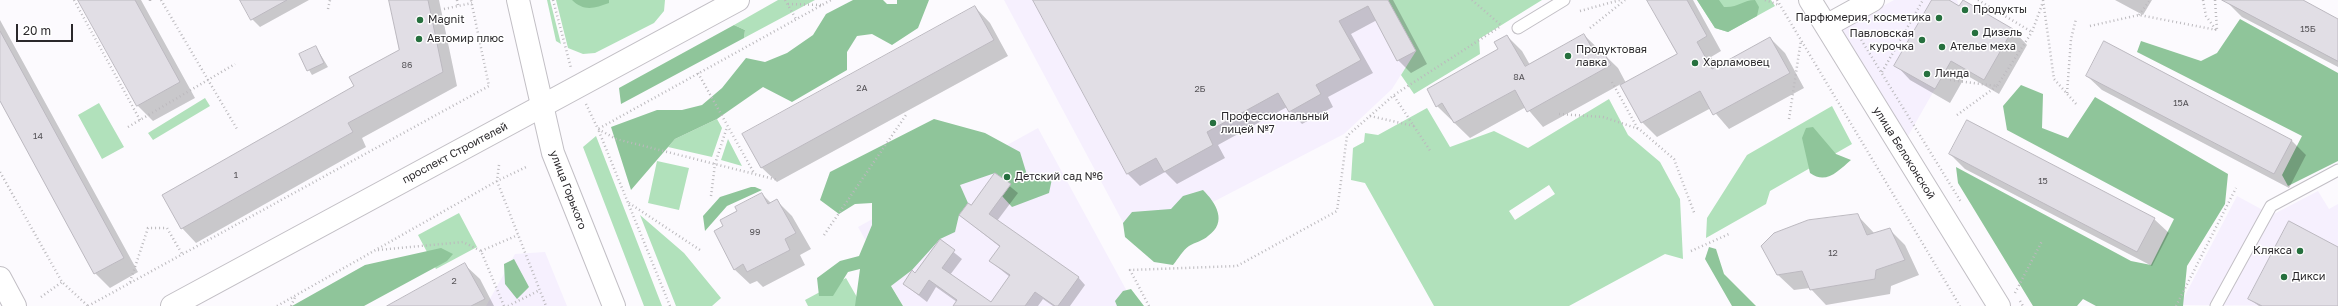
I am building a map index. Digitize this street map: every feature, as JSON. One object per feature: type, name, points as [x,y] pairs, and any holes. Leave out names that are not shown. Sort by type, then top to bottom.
[{"type":"main road","name":"улица Горького","points":[[518,0],[553,153],[614,306]]},
{"type":"main road","name":"улица Белоконской","points":[[1810,0],[2007,300]]},
{"type":"main road","points":[[1826,26],[1873,0]]},
{"type":"main road","name":"проспект Строителей","points":[[172,306],[394,185],[543,107],[735,1]]},
{"type":"main road","points":[[0,278],[15,306]]},
{"type":"lane","points":[[1518,28],[1564,0]]},
{"type":"lane","points":[[2216,306],[2271,206],[2338,170]]},
{"type":"path","points":[[74,0],[140,120]]},
{"type":"path","points":[[161,0],[236,129]]},
{"type":"path","points":[[328,9],[330,0]]},
{"type":"path","points":[[457,0],[458,6]]},
{"type":"path","points":[[785,0],[796,19]]},
{"type":"path","points":[[598,129],[831,0]]},
{"type":"path","points":[[1472,0],[1501,26],[1518,28]]},
{"type":"path","points":[[1580,11],[1620,0]]},
{"type":"path","points":[[1590,28],[1625,0]]},
{"type":"path","points":[[1765,0],[1780,5]]},
{"type":"path","points":[[1777,0],[1960,306]]},
{"type":"path","points":[[1882,73],[1923,0]]},
{"type":"path","points":[[1978,0],[2032,32]]},
{"type":"path","points":[[2139,15],[2150,0]]},
{"type":"path","points":[[2203,0],[2206,16],[2217,30]]},
{"type":"path","points":[[2215,0],[2217,30]]},
{"type":"path","points":[[0,172],[62,282],[88,306],[489,86],[471,1],[444,9]]},
{"type":"path","points":[[1957,115],[1997,86],[2032,32],[2043,1]]},
{"type":"path","points":[[2043,1],[2054,79],[2077,105]]},
{"type":"path","points":[[788,4],[822,5]]},
{"type":"path","points":[[2090,26],[2139,15],[2217,30]]},
{"type":"path","points":[[2067,94],[2071,39],[2076,19]]},
{"type":"path","points":[[1149,306],[1130,270],[1237,266],[1337,211],[1347,136],[1394,95],[1501,26]]},
{"type":"path","points":[[1789,119],[1801,40]]},
{"type":"path","points":[[128,127],[235,64]]},
{"type":"path","points":[[698,73],[754,173]]},
{"type":"path","points":[[1950,80],[1997,86]]},
{"type":"path","points":[[1612,82],[1639,129],[1674,159],[1695,215]]},
{"type":"path","points":[[1394,95],[1431,152]]},
{"type":"path","points":[[1559,114],[1603,117],[1639,129]]},
{"type":"path","points":[[824,235],[906,115]]},
{"type":"path","points":[[1370,116],[1415,127]]},
{"type":"path","points":[[711,196],[715,164],[728,126]]},
{"type":"path","points":[[598,129],[616,139],[778,180]]},
{"type":"path","points":[[598,129],[670,306]]},
{"type":"path","points":[[499,165],[497,181],[546,306]]},
{"type":"path","points":[[277,306],[497,181],[526,167]]},
{"type":"path","points":[[2176,306],[2236,188]]},
{"type":"path","points":[[629,203],[700,250]]},
{"type":"path","points":[[130,283],[148,228],[167,228],[182,254]]},
{"type":"path","points":[[1691,252],[1728,234]]},
{"type":"path","points":[[481,251],[518,235]]},
{"type":"path","points":[[2007,300],[2042,241]]},
{"type":"path","points":[[376,250],[464,242],[481,251],[504,306]]},
{"type":"path","points":[[41,297],[62,282]]},
{"type":"path","points":[[508,306],[540,290]]},
{"type":"path","points":[[291,306],[296,295]]},
{"type":"shaded area","name":"Профессиональный лицей №7","points":[[1004,0],[1388,0],[1416,51],[1392,89],[1344,134],[1134,243]]},
{"type":"shaded area","points":[[1894,0],[1957,0],[1959,6],[1951,61],[1908,136],[1839,30]]},
{"type":"shaded area","name":"Детский сад №6","points":[[1038,128],[1135,306],[903,306],[858,227]]},
{"type":"shaded area","points":[[2318,191],[2329,209],[2338,204],[2338,306],[2180,305],[2237,196],[2272,215]]},
{"type":"shaded area","points":[[545,252],[567,306],[486,306],[515,254]]},
{"type":"green space","points":[[547,0],[550,0],[561,44],[556,41]]},
{"type":"green space","points":[[556,0],[665,0],[664,11],[654,23],[595,53],[583,54],[568,48]]},
{"type":"green space","points":[[572,0],[609,0],[609,3],[585,8],[576,4]]},
{"type":"green space","points":[[778,0],[815,0],[744,38],[745,30],[734,25]]},
{"type":"green space","points":[[853,0],[883,0],[887,4],[897,4],[897,0],[929,0],[918,28],[892,45],[872,34],[857,36],[847,52],[847,70],[792,102],[763,87],[717,119],[675,139],[631,190],[611,127],[657,110],[682,110],[702,105],[722,88],[746,58],[765,62],[787,53],[813,35],[826,14]]},
{"type":"green space","points":[[1388,0],[1542,0],[1479,39],[1480,54],[1414,94],[1401,75],[1416,51]]},
{"type":"green space","points":[[1697,0],[1771,0],[1775,6],[1728,32],[1715,28]]},
{"type":"green space","points":[[1697,0],[1719,0],[1724,7],[1729,7],[1755,0],[1759,7],[1757,16],[1728,32],[1715,28]]},
{"type":"green space","points":[[2240,19],[2338,73],[2338,161],[2288,186],[2282,175],[2302,136],[2137,52],[2141,41],[2201,61],[2217,53]]},
{"type":"green space","points":[[734,25],[745,30],[744,38],[621,104],[619,88]]},
{"type":"green space","points":[[2021,85],[2043,94],[2042,128],[2068,138],[2095,97],[2228,174],[2225,204],[2187,266],[2183,306],[2096,306],[2083,299],[2077,306],[2033,306],[1958,183],[1956,167],[2131,261],[2151,265],[2174,219],[2007,130],[2003,106]]},
{"type":"green space","points":[[205,98],[210,106],[153,140],[148,133]]},
{"type":"green space","points":[[1609,99],[1628,135],[1660,162],[1680,199],[1683,259],[1665,254],[1569,306],[1434,306],[1365,183],[1351,180],[1353,148],[1364,142],[1365,133],[1378,135],[1427,108],[1450,147],[1494,131],[1528,148]],"holes":[[[1549,185],[1555,194],[1515,220],[1509,211]]]},
{"type":"green space","points":[[99,103],[124,147],[102,159],[78,115]]},
{"type":"green space","points":[[1832,106],[1852,144],[1770,191],[1766,204],[1706,238],[1707,218],[1747,155]]},
{"type":"green space","points":[[717,119],[722,128],[712,157],[668,147],[675,139]]},
{"type":"green space","points":[[934,119],[985,133],[1020,152],[1027,175],[1053,174],[1049,193],[1012,207],[1002,196],[1011,184],[995,173],[960,185],[968,203],[959,215],[955,232],[940,239],[912,270],[891,286],[903,306],[855,306],[860,269],[848,272],[833,296],[819,296],[817,278],[840,261],[859,256],[872,225],[872,203],[855,204],[839,214],[820,200],[830,172]]},
{"type":"green space","points":[[1813,127],[1836,154],[1851,160],[1837,172],[1827,177],[1821,178],[1810,173],[1802,138],[1806,128]]},
{"type":"green space","points":[[596,136],[662,306],[644,306],[583,147]]},
{"type":"green space","points":[[728,139],[742,166],[721,160]]},
{"type":"green space","points":[[657,161],[689,168],[679,210],[648,203]]},
{"type":"green space","points":[[751,187],[762,190],[727,206],[705,231],[703,216],[720,197]]},
{"type":"green space","points":[[1203,190],[1216,207],[1219,219],[1217,225],[1214,231],[1206,238],[1187,248],[1173,265],[1154,262],[1125,237],[1123,223],[1132,212],[1171,209],[1183,196]]},
{"type":"green space","points":[[459,213],[477,247],[436,269],[418,235]]},
{"type":"green space","points":[[640,215],[684,253],[721,298],[712,306],[676,306]]},
{"type":"green space","points":[[1709,247],[1716,249],[1724,274],[1756,306],[1732,306],[1705,259]]},
{"type":"green space","points":[[441,248],[453,254],[447,261],[364,306],[292,306],[365,265]]},
{"type":"green space","points":[[514,259],[529,287],[517,299],[505,284],[504,264]]},
{"type":"green space","points":[[846,278],[862,306],[808,306],[805,300]]},
{"type":"green space","points":[[1131,289],[1144,306],[1117,306],[1115,301],[1123,291]]},
{"type":"building","points":[[78,0],[135,0],[180,82],[137,106]]},
{"type":"building","points":[[240,0],[287,0],[251,20]]},
{"type":"building","points":[[389,0],[428,0],[443,72],[348,123],[353,132],[181,229],[162,195],[354,86],[349,77],[399,50]]},
{"type":"building","name":"Профессиональный лицей №7","points":[[1033,0],[1388,0],[1416,51],[1397,61],[1368,6],[1339,21],[1361,60],[1316,85],[1321,94],[1289,112],[1278,93],[1207,132],[1213,145],[1164,172],[1156,158],[1127,174]]},
{"type":"building","points":[[1647,0],[1687,0],[1707,36],[1697,42],[1712,69],[1770,37],[1790,73],[1713,115],[1700,91],[1641,123],[1620,85],[1677,54]]},
{"type":"building","points":[[1932,0],[1949,0],[1959,6],[1963,0],[2013,29],[1984,80],[1951,61],[1935,89],[1894,66]]},
{"type":"building","points":[[2222,0],[2303,0],[2338,19],[2338,61]]},
{"type":"building","points":[[975,6],[994,40],[761,168],[742,134]]},
{"type":"building","points":[[0,31],[124,258],[94,274],[0,101]]},
{"type":"building","points":[[1584,34],[1596,55],[1603,51],[1611,65],[1527,112],[1515,90],[1454,123],[1442,103],[1436,107],[1427,89],[1498,49],[1494,42],[1507,35],[1525,66]]},
{"type":"building","points":[[2104,41],[2292,140],[2274,174],[2086,76]]},
{"type":"building","points":[[316,46],[324,63],[307,71],[299,54]]},
{"type":"building","points":[[1967,120],[2155,218],[2137,252],[1949,154]]},
{"type":"building","points":[[995,173],[1011,184],[989,214],[1079,277],[1058,306],[1055,306],[1035,292],[1025,306],[953,306],[957,300],[929,280],[919,295],[903,284],[912,270],[915,273],[940,239],[955,250],[942,268],[991,302],[1010,275],[989,261],[1000,246],[959,215],[968,203],[971,205]]},
{"type":"building","points":[[762,193],[768,204],[777,199],[796,233],[785,239],[790,250],[747,272],[743,264],[734,270],[714,231],[723,226],[720,220],[737,211],[735,207]]},
{"type":"building","points":[[1858,214],[1867,235],[1890,228],[1905,260],[1876,270],[1875,279],[1810,290],[1802,271],[1777,275],[1761,246],[1774,233],[1808,220]]},
{"type":"building","points":[[2289,221],[2338,247],[2338,306],[2262,306],[2248,299]]},
{"type":"building","points":[[465,263],[485,299],[471,306],[387,306]]},
{"type":"place","name":"Продукты","points":[[1965,10]]},
{"type":"place","name":"Парфюмерия, косметика","points":[[1939,18]]},
{"type":"place","name":"Magnit","points":[[420,20]]},
{"type":"place","name":"Дизель","points":[[1975,33]]},
{"type":"place","name":"Автомир плюс","points":[[419,39]]},
{"type":"place","name":"Павловская курочка","points":[[1922,40]]},
{"type":"place","name":"Ателье меха","points":[[1942,47]]},
{"type":"place","name":"Продуктовая лавка","points":[[1568,56]]},
{"type":"place","name":"Харламовец","points":[[1695,63]]},
{"type":"place","name":"Линда","points":[[1927,74]]},
{"type":"place","name":"Профессиональный лицей №7","points":[[1213,123]]},
{"type":"place","name":"Детский сад №6","points":[[1007,177]]},
{"type":"place","name":"Клякса","points":[[2300,251]]},
{"type":"place","name":"Дикси","points":[[2284,277]]}]
